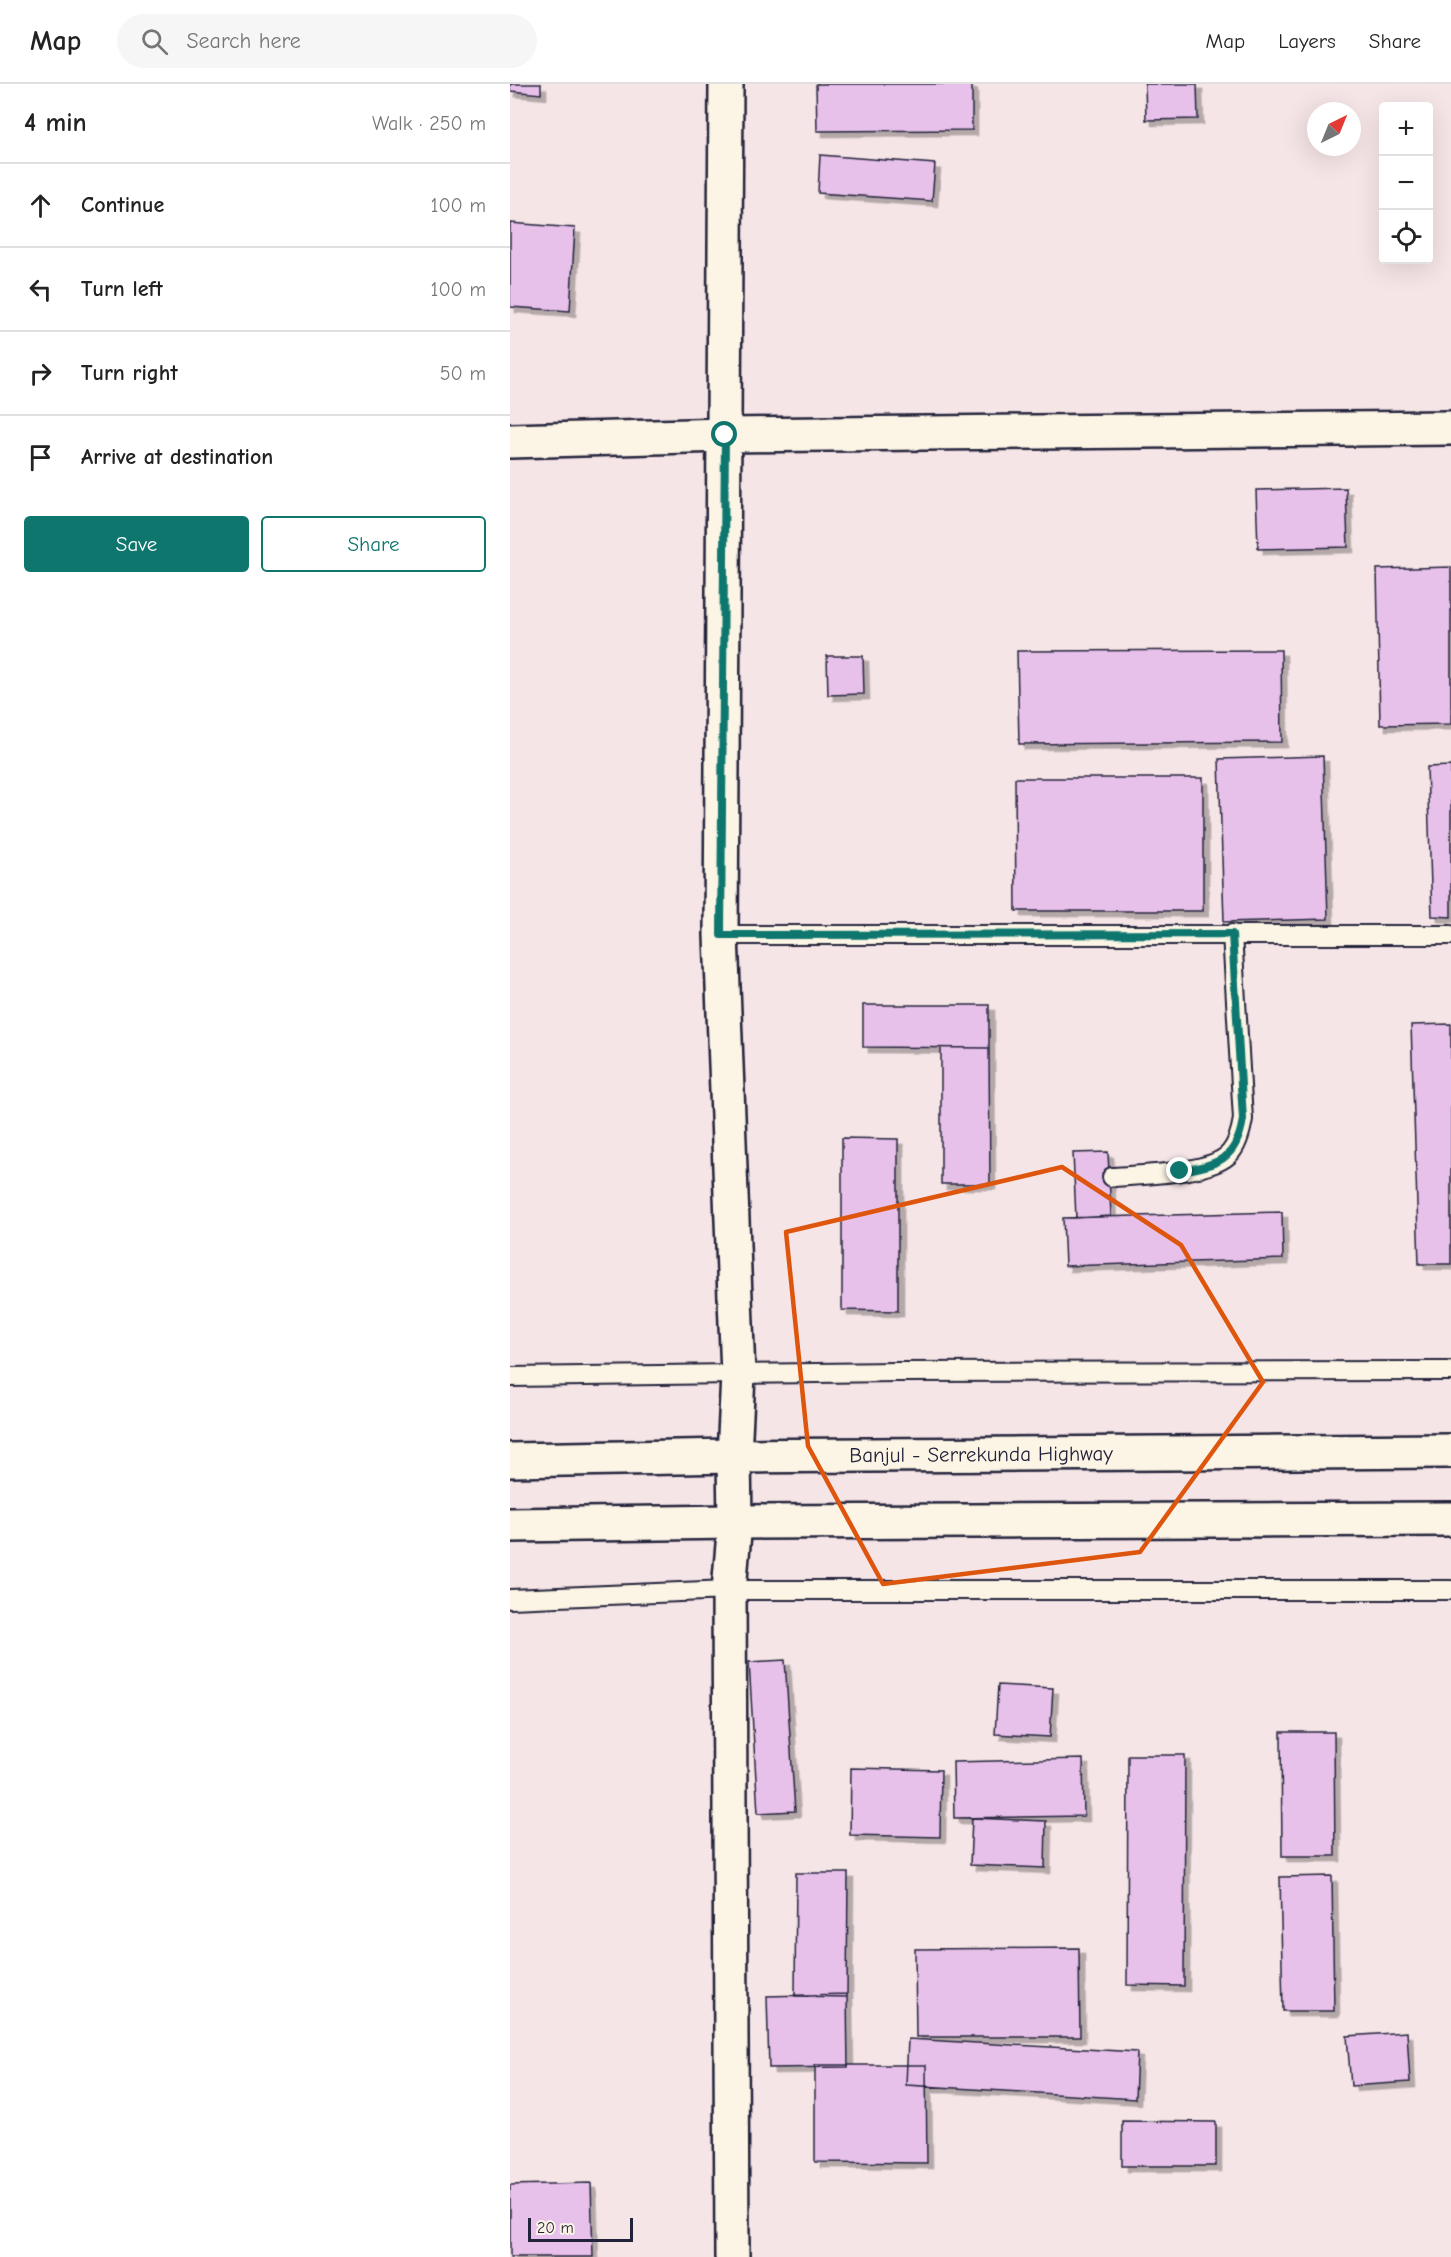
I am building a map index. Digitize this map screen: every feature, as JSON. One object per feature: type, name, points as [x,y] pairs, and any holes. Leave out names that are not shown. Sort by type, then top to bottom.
[{"type":"main road","points":[[726,84],[721,935],[738,1375],[734,1456],[735,1522],[729,1590],[732,2257]]},
{"type":"main road","points":[[510,441],[725,435],[1451,428]]},
{"type":"main road","name":"Banjul - Serrekunda Highway","points":[[510,1460],[734,1456],[1451,1451]]},
{"type":"main road","points":[[510,1525],[1451,1519]]},
{"type":"lane","points":[[1112,1177],[1180,1171],[1207,1166],[1229,1155],[1238,1141],[1243,1119],[1232,934]]},
{"type":"lane","points":[[721,935],[1451,935]]},
{"type":"lane","points":[[510,1377],[908,1372],[1451,1371]]},
{"type":"lane","points":[[510,1599],[729,1590],[1451,1590]]},
{"type":"highlighted area","points":[[1062,1167],[1181,1245],[1263,1382],[1140,1552],[883,1584],[808,1446],[786,1232]]},
{"type":"building","points":[[510,84],[541,84],[541,94],[510,91]]},
{"type":"building","points":[[816,84],[972,84],[972,130],[817,131]]},
{"type":"building","points":[[1145,84],[1197,84],[1198,119],[1146,120]]},
{"type":"building","points":[[820,155],[935,164],[932,201],[818,193]]},
{"type":"building","points":[[510,223],[575,228],[570,311],[510,307]]},
{"type":"building","points":[[1346,488],[1348,547],[1258,549],[1256,490]]},
{"type":"building","points":[[1451,567],[1451,724],[1380,725],[1377,569]]},
{"type":"building","points":[[1281,650],[1282,742],[1019,744],[1017,651]]},
{"type":"building","points":[[827,656],[863,656],[864,694],[828,695]]},
{"type":"building","points":[[1323,756],[1328,919],[1224,922],[1219,759]]},
{"type":"building","points":[[1451,766],[1451,917],[1432,916],[1427,767]]},
{"type":"building","points":[[1015,778],[1203,778],[1203,911],[1016,911]]},
{"type":"building","points":[[863,1005],[989,1005],[989,1048],[863,1047]]},
{"type":"building","points":[[1451,1024],[1451,1264],[1419,1264],[1411,1025]]},
{"type":"building","points":[[941,1048],[989,1048],[990,1184],[941,1184]]},
{"type":"building","points":[[842,1138],[898,1139],[898,1311],[842,1310]]},
{"type":"building","points":[[1108,1152],[1111,1216],[1076,1218],[1073,1153]]},
{"type":"building","points":[[1282,1212],[1283,1259],[1065,1266],[1063,1218]]},
{"type":"building","points":[[785,1660],[795,1811],[758,1813],[749,1662]]},
{"type":"building","points":[[998,1685],[1053,1688],[1050,1737],[995,1734]]},
{"type":"building","points":[[1281,1732],[1334,1732],[1335,1856],[1282,1856]]},
{"type":"building","points":[[1128,1755],[1185,1755],[1184,1986],[1127,1985]]},
{"type":"building","points":[[1083,1759],[1084,1816],[954,1818],[953,1762]]},
{"type":"building","points":[[851,1768],[941,1770],[940,1837],[850,1835]]},
{"type":"building","points":[[972,1818],[1046,1821],[1045,1868],[970,1865]]},
{"type":"building","points":[[796,1873],[848,1873],[847,1997],[795,1996]]},
{"type":"building","points":[[1332,1876],[1334,2011],[1283,2011],[1280,1877]]},
{"type":"building","points":[[1079,1948],[1080,2037],[916,2037],[915,1949]]},
{"type":"building","points":[[847,1994],[848,2067],[769,2068],[767,1996]]},
{"type":"building","points":[[1407,2032],[1410,2082],[1351,2086],[1347,2036]]},
{"type":"building","points":[[908,2039],[1137,2052],[1135,2099],[906,2085]]},
{"type":"building","points":[[815,2065],[926,2065],[927,2163],[815,2162]]},
{"type":"building","points":[[1122,2121],[1216,2122],[1216,2166],[1122,2166]]},
{"type":"building","points":[[591,2183],[593,2257],[510,2257],[510,2185]]},
{"type":"route","points":[[725,435],[721,935],[1232,934],[1243,1119],[1238,1141],[1229,1155],[1207,1166],[1180,1171]]}]
